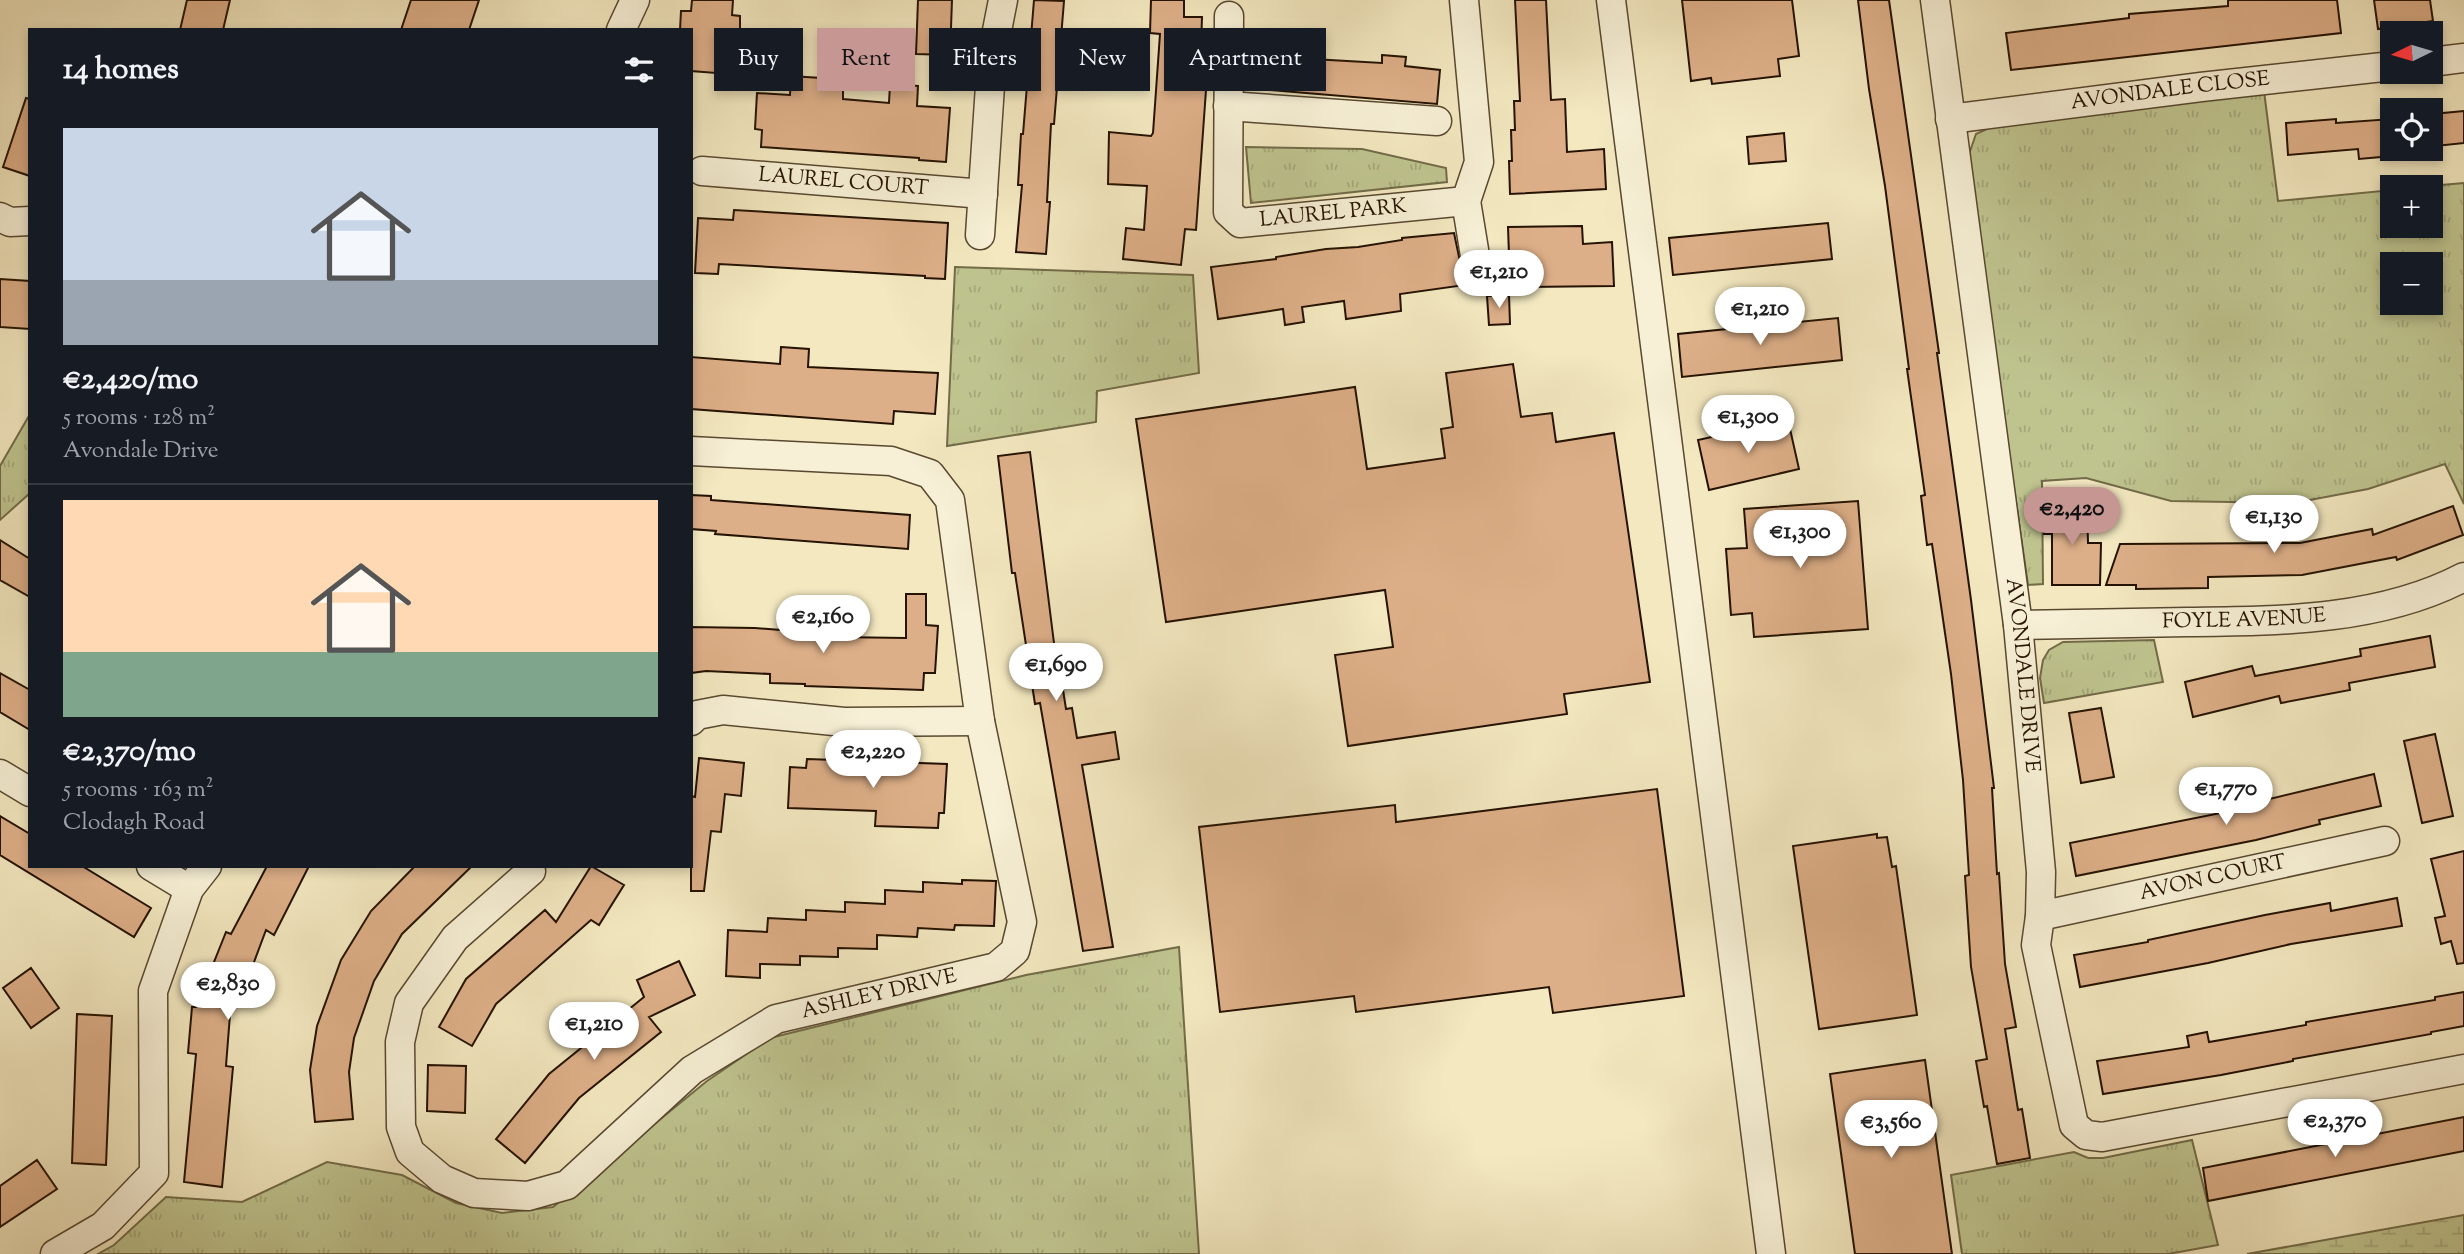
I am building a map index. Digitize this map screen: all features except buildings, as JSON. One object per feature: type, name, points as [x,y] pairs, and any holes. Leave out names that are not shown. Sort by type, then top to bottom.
[{"type":"street","points":[[622,28],[635,0]]},
{"type":"street","points":[[980,235],[992,56],[1003,0]]},
{"type":"street","points":[[1464,0],[1479,162],[1466,201],[1476,268]]},
{"type":"street","points":[[1611,0],[1771,1254]]},
{"type":"street","name":"AVONDALE DRIVE","points":[[1935,0],[2018,625],[2041,872],[2036,945],[2074,1125],[2086,1135],[2102,1137],[2464,1069]]},
{"type":"street","name":"LAUREL PARK","points":[[1229,16],[1228,212],[1240,223],[1466,201]]},
{"type":"street","points":[[2443,61],[2464,58]]},
{"type":"street","name":"AVONDALE CLOSE","points":[[1950,119],[2380,67]]},
{"type":"street","points":[[1228,106],[1437,121]]},
{"type":"street","name":"LAUREL COURT","points":[[702,171],[983,194]]},
{"type":"street","points":[[0,216],[10,222],[28,221]]},
{"type":"street","name":"ASHLEY DRIVE","points":[[531,871],[455,938],[409,1003],[400,1042],[401,1127],[410,1152],[442,1179],[474,1193],[528,1196],[567,1185],[692,1070],[776,1019],[996,967],[1015,951],[1022,922],[980,721],[950,500],[930,474],[891,461],[693,451]]},
{"type":"street","name":"FOYLE AVENUE","points":[[2018,625],[2267,622],[2318,617],[2391,603],[2451,584],[2464,577]]},
{"type":"street","points":[[693,719],[697,715],[723,710],[844,722],[980,721]]},
{"type":"street","points":[[0,774],[28,791]]},
{"type":"street","name":"AVON COURT","points":[[2040,916],[2385,841]]},
{"type":"street","points":[[154,868],[188,889]]},
{"type":"street","points":[[55,1254],[103,1226],[154,1173],[153,991],[188,889],[206,868]]},
{"type":"green space","points":[[2264,91],[2278,201],[2380,191],[2380,238],[2443,238],[2443,185],[2464,183],[2464,504],[2445,464],[2368,489],[2294,503],[2171,501],[2086,478],[2042,481],[2043,584],[2028,585],[1967,160],[1976,134],[2002,122]]},
{"type":"green space","points":[[1246,147],[1362,149],[1446,168],[1447,182],[1251,203]]},
{"type":"green space","points":[[955,267],[1193,275],[1199,373],[1097,391],[1096,422],[947,446]]},
{"type":"green space","points":[[28,417],[28,495],[0,520],[0,466]]},
{"type":"green space","points":[[2154,640],[2163,682],[2044,703],[2040,678],[2043,660],[2049,650],[2063,642]]},
{"type":"green space","points":[[1179,947],[1199,1254],[98,1254],[114,1245],[166,1197],[242,1202],[327,1162],[402,1175],[456,1203],[502,1213],[553,1207],[707,1081],[770,1038],[1026,975]]},
{"type":"green space","points":[[2192,1140],[2218,1245],[2168,1254],[1962,1254],[1951,1175],[2074,1152],[2088,1158],[2103,1158]]},
{"type":"green space","points":[[2464,1215],[2464,1254],[2247,1254]]}]
